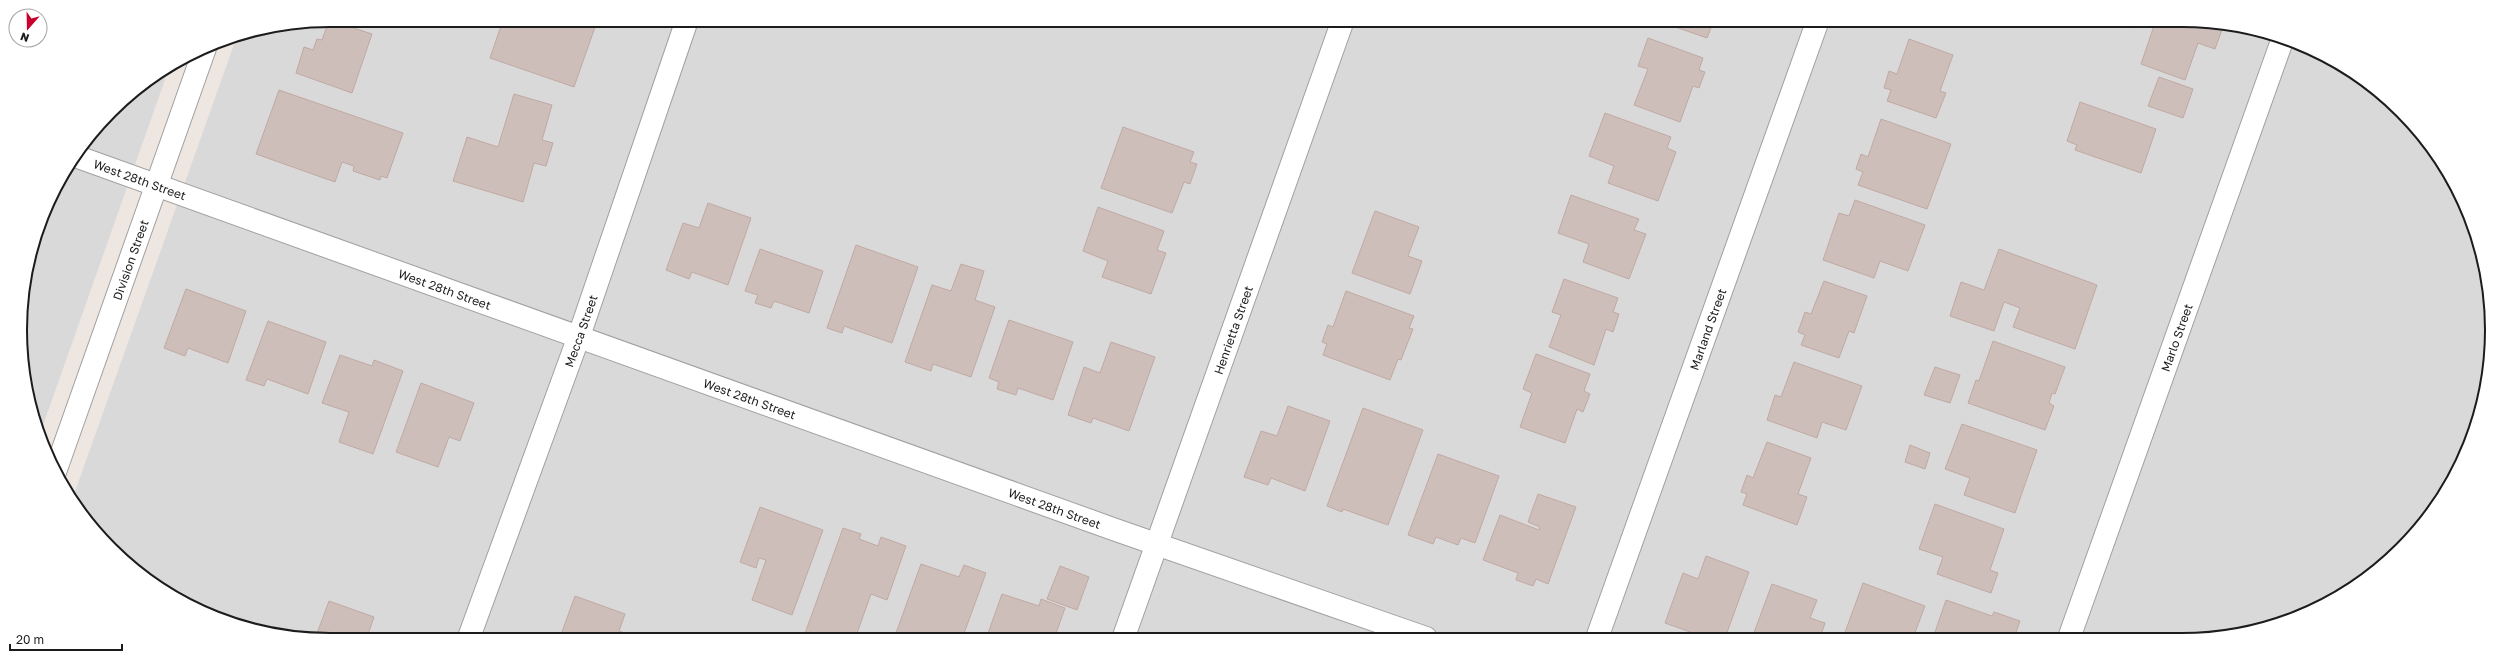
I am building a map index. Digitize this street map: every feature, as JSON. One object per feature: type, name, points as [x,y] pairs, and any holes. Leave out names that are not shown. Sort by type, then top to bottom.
[{"type":"street","name":"Mecca Street","points":[[471,633],[579,336],[684,27]]},
{"type":"street","name":"Henrietta Street","points":[[1125,633],[1341,27]]},
{"type":"street","name":"Marland Street","points":[[1599,633],[1815,27]]},
{"type":"street","name":"Marlo Street","points":[[2071,633],[2281,44]]},
{"type":"street","name":"Division Street","points":[[58,464],[202,55]]},
{"type":"street","name":"West 28th Street","points":[[81,158],[157,184],[1157,544],[1412,633]]},
{"type":"shaded area","points":[[2182,27],[2222,30],[2260,37],[2316,58],[2350,78],[2382,102],[2410,130],[2434,162],[2454,196],[2462,214],[2475,252],[2484,310],[2485,330],[2482,370],[2475,408],[2469,427],[2454,464],[2444,482],[2410,530],[2382,558],[2350,582],[2316,602],[2260,623],[2202,632],[310,632],[252,623],[214,610],[178,592],[130,558],[102,530],[75,493],[235,42],[271,33],[310,28]]},
{"type":"shaded area","points":[[167,75],[43,426],[33,389],[27,330],[33,271],[43,233],[58,196],[68,178],[102,130],[130,102]]},
{"type":"building","points":[[326,27],[350,27],[372,34],[352,93],[296,73],[304,47],[313,50],[317,39],[322,40]]},
{"type":"building","points":[[501,27],[595,27],[574,87],[490,58]]},
{"type":"building","points":[[1675,27],[1711,27],[1707,38]]},
{"type":"building","points":[[2154,27],[2182,27],[2222,30],[2215,49],[2198,43],[2185,80],[2141,64]]},
{"type":"building","points":[[1648,38],[1703,58],[1699,70],[1705,72],[1699,88],[1693,86],[1680,122],[1634,105],[1648,69],[1638,66]]},
{"type":"building","points":[[1909,39],[1953,55],[1940,91],[1946,93],[1936,118],[1887,101],[1891,90],[1884,88],[1889,71],[1897,74]]},
{"type":"building","points":[[2159,77],[2193,89],[2183,118],[2148,106]]},
{"type":"building","points":[[279,90],[403,133],[387,178],[381,176],[380,180],[353,171],[354,166],[342,162],[335,182],[256,154]]},
{"type":"building","points":[[514,94],[552,105],[542,140],[553,143],[546,166],[534,163],[523,202],[453,181],[467,137],[498,147]]},
{"type":"building","points":[[2080,102],[2156,129],[2141,173],[2075,150],[2077,145],[2067,141]]},
{"type":"building","points":[[1605,113],[1671,137],[1667,148],[1676,152],[1658,201],[1608,183],[1614,166],[1589,156]]},
{"type":"building","points":[[1881,119],[1951,144],[1927,209],[1858,185],[1863,172],[1856,169],[1861,154],[1868,157]]},
{"type":"building","points":[[1123,127],[1194,152],[1190,162],[1197,164],[1190,184],[1184,182],[1172,213],[1101,188]]},
{"type":"building","points":[[1571,195],[1639,219],[1634,230],[1646,234],[1629,279],[1583,262],[1589,244],[1558,233]]},
{"type":"building","points":[[1855,200],[1925,225],[1908,271],[1880,261],[1874,278],[1823,260],[1839,213],[1849,216]]},
{"type":"building","points":[[708,203],[751,218],[728,285],[692,272],[689,279],[666,270],[683,223],[699,228]]},
{"type":"building","points":[[1098,207],[1164,231],[1157,250],[1166,253],[1151,294],[1102,277],[1108,261],[1083,251]]},
{"type":"building","points":[[1375,211],[1419,227],[1408,256],[1422,261],[1410,294],[1352,273]]},
{"type":"building","points":[[856,245],[918,267],[892,343],[844,326],[842,333],[827,328]]},
{"type":"building","points":[[760,249],[823,271],[809,313],[774,301],[771,308],[755,303],[758,295],[745,291]]},
{"type":"building","points":[[1999,249],[2097,285],[2075,349],[2013,327],[2020,308],[2004,302],[1994,331],[1950,316],[1961,282],[1984,290]]},
{"type":"building","points":[[961,264],[984,271],[975,300],[995,307],[971,377],[933,364],[931,371],[905,362],[932,285],[951,291]]},
{"type":"building","points":[[1564,279],[1618,298],[1613,312],[1619,314],[1613,332],[1606,329],[1594,365],[1549,347],[1561,315],[1552,312]]},
{"type":"building","points":[[1824,281],[1867,296],[1854,333],[1849,331],[1839,358],[1801,345],[1805,335],[1798,332],[1805,312],[1811,314]]},
{"type":"building","points":[[186,289],[246,311],[228,363],[188,348],[185,356],[164,348]]},
{"type":"building","points":[[1346,291],[1414,316],[1409,328],[1413,329],[1401,360],[1398,359],[1390,380],[1323,355],[1327,344],[1322,342],[1328,325],[1333,327]]},
{"type":"building","points":[[1009,320],[1073,342],[1053,400],[1018,388],[1016,395],[997,389],[999,382],[989,378]]},
{"type":"building","points":[[268,321],[326,342],[308,394],[267,379],[264,386],[246,380]]},
{"type":"building","points":[[1993,341],[2065,367],[2055,394],[2052,393],[2049,403],[2054,406],[2045,430],[1968,403],[1976,380],[1979,381]]},
{"type":"building","points":[[1111,342],[1155,357],[1129,431],[1093,418],[1091,423],[1068,415],[1084,367],[1100,373]]},
{"type":"building","points":[[1536,354],[1590,374],[1584,391],[1590,394],[1583,412],[1577,409],[1565,443],[1520,427],[1532,393],[1523,389]]},
{"type":"building","points":[[340,355],[372,366],[374,360],[403,371],[373,454],[339,442],[349,412],[322,403]]},
{"type":"building","points":[[1794,362],[1862,386],[1846,430],[1822,422],[1817,438],[1767,420],[1775,395],[1781,397]]},
{"type":"building","points":[[1935,367],[1960,375],[1950,403],[1924,395]]},
{"type":"building","points":[[421,383],[474,403],[460,441],[449,437],[438,467],[396,452]]},
{"type":"building","points":[[1288,406],[1330,421],[1305,491],[1271,478],[1268,485],[1244,477],[1261,431],[1277,436]]},
{"type":"building","points":[[1363,408],[1423,430],[1388,525],[1343,509],[1342,512],[1327,506]]},
{"type":"building","points":[[1962,424],[2037,450],[2015,513],[1964,495],[1970,478],[1945,469]]},
{"type":"building","points":[[1767,442],[1811,458],[1798,494],[1807,497],[1797,525],[1743,505],[1747,494],[1741,492],[1747,475],[1753,478]]},
{"type":"building","points":[[1910,445],[1930,453],[1925,469],[1905,462]]},
{"type":"building","points":[[1438,454],[1499,476],[1475,543],[1461,538],[1458,545],[1436,537],[1433,544],[1408,535]]},
{"type":"building","points":[[1538,494],[1576,507],[1548,584],[1536,579],[1533,586],[1516,580],[1518,573],[1483,560],[1500,515],[1539,530],[1540,527],[1528,522]]},
{"type":"building","points":[[1935,504],[2004,529],[1990,570],[1998,573],[1991,593],[1937,574],[1943,557],[1919,549]]},
{"type":"building","points":[[760,507],[823,530],[792,615],[752,600],[766,560],[759,558],[756,568],[740,562]]},
{"type":"building","points":[[843,528],[861,534],[859,539],[878,546],[881,537],[906,546],[887,600],[871,594],[857,633],[805,633]]},
{"type":"building","points":[[1706,556],[1749,572],[1727,633],[1693,633],[1665,623],[1683,573],[1698,579]]},
{"type":"building","points":[[921,564],[959,577],[964,565],[986,573],[964,633],[896,633]]},
{"type":"building","points":[[1060,566],[1089,577],[1077,610],[1047,599]]},
{"type":"building","points":[[1863,583],[1925,606],[1915,633],[1845,633]]},
{"type":"building","points":[[1772,584],[1817,600],[1810,618],[1825,623],[1822,633],[1754,633]]},
{"type":"building","points":[[1002,594],[1039,606],[1041,599],[1065,608],[1056,633],[988,633]]},
{"type":"building","points":[[575,596],[625,614],[619,631],[624,633],[562,633]]},
{"type":"building","points":[[1946,600],[1992,616],[1994,612],[2020,621],[2016,633],[1935,633]]},
{"type":"building","points":[[329,601],[374,617],[368,633],[317,632]]}]
